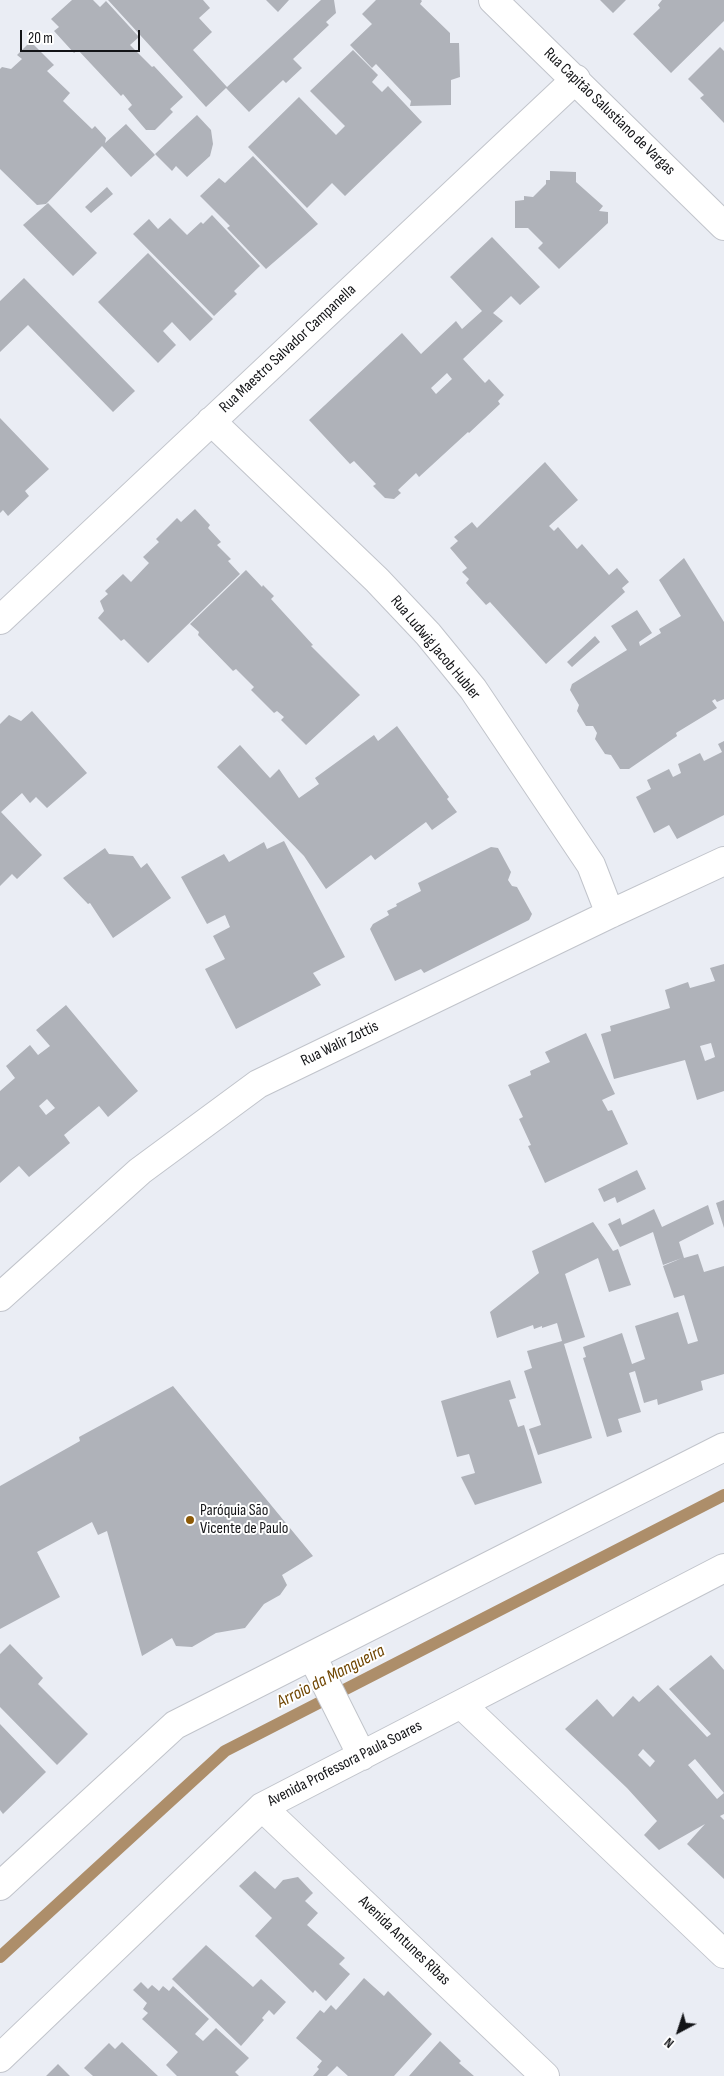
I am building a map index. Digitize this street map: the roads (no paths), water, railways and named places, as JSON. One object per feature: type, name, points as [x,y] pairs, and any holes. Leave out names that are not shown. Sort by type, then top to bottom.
[{"type":"street","name":"Rua Capitão Salustiano de Vargas","points":[[493,0],[576,79],[724,226]]},
{"type":"street","name":"Rua Maestro Salvador Campanella","points":[[0,620],[576,79]]},
{"type":"street","name":"Rua Ludwig Jacob Hubler","points":[[211,421],[377,580],[428,634],[473,689],[591,865],[610,914]]},
{"type":"street","name":"Rua Walir Zottis","points":[[0,1297],[140,1171],[258,1084],[724,861]]},
{"type":"street","points":[[0,1886],[175,1725],[724,1447]]},
{"type":"street","name":"Avenida Professora Paula Soares","points":[[0,2058],[262,1807],[724,1568]]},
{"type":"street","points":[[312,1656],[362,1756]]},
{"type":"street","points":[[462,1705],[724,1954]]},
{"type":"street","name":"Avenida Antunes Ribas","points":[[262,1807],[545,2076]]},
{"type":"waterway","name":"Arroio da Mangueira","points":[[0,1957],[225,1751],[724,1495]]},
{"type":"place","name":"Paróquia São Vicente de Paulo","points":[[190,1520]]}]
